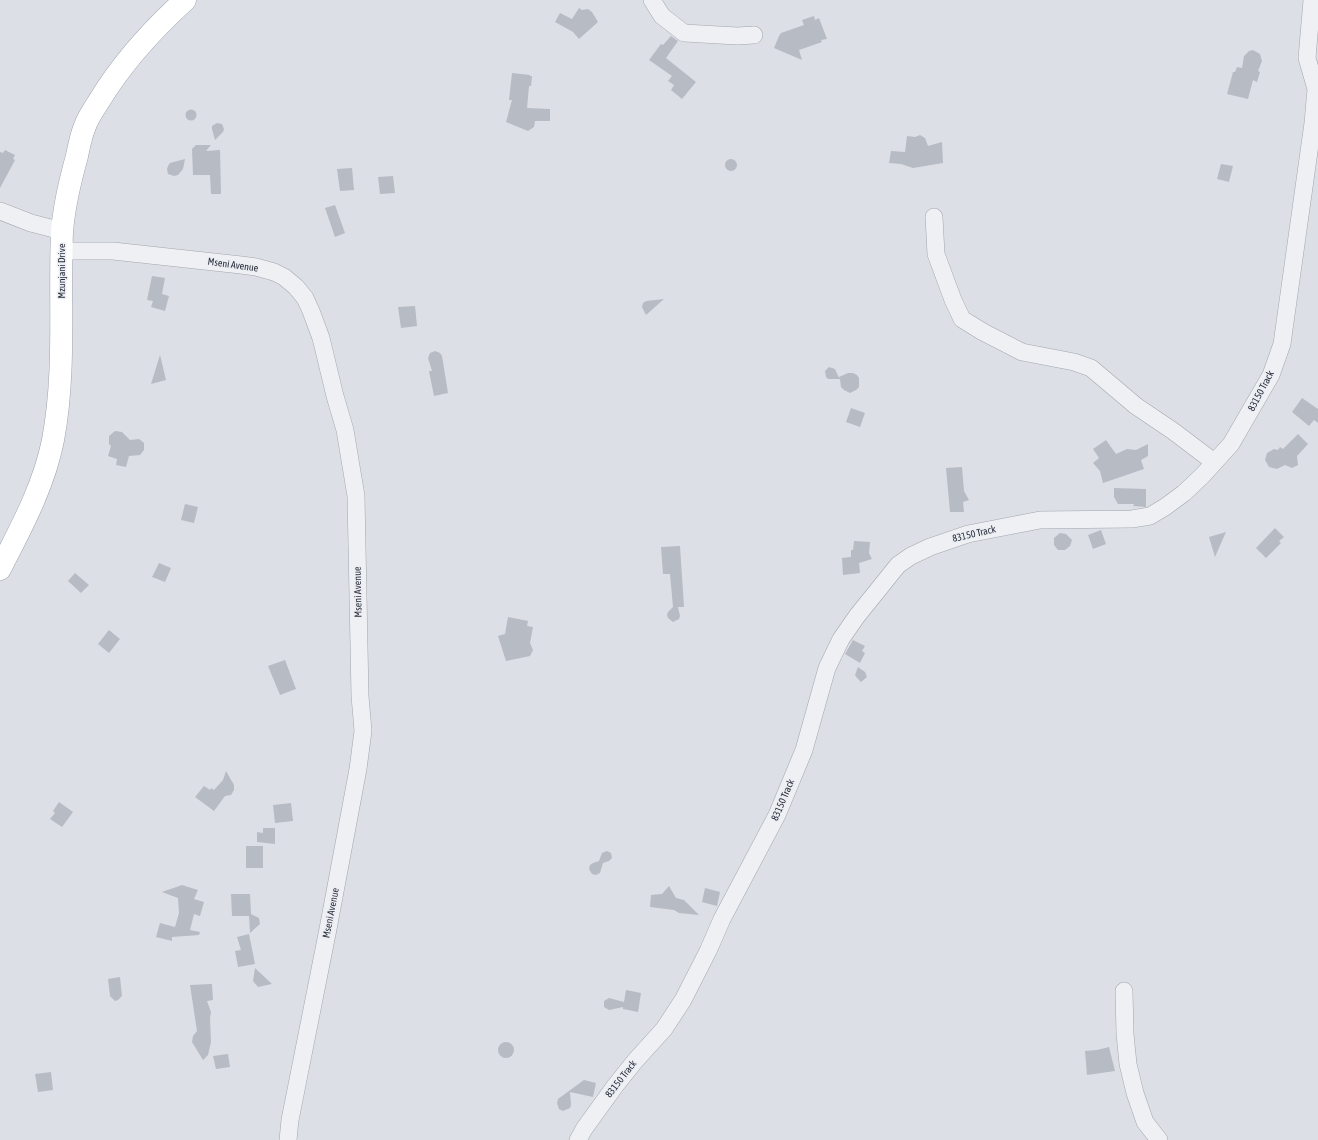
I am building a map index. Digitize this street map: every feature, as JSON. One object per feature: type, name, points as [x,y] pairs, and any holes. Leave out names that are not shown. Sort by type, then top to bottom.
[{"type":"main road","name":"Mzunjani Drive","points":[[0,569],[34,501],[46,470],[53,441],[62,352],[62,241],[66,195],[85,124],[119,70],[143,41],[185,0]]},
{"type":"street","points":[[652,0],[662,16],[684,33],[737,36],[754,35]]},
{"type":"street","name":"83150 Track","points":[[578,1140],[584,1129],[615,1086],[664,1029],[683,1000],[708,951],[722,919],[777,815],[804,750],[827,668],[841,639],[857,616],[898,565],[911,556],[930,547],[953,539],[1019,524],[1040,520],[1132,519],[1150,516],[1184,493],[1231,444],[1271,375],[1282,344],[1313,123],[1316,89],[1307,58],[1312,0]]},
{"type":"street","name":"Mseni Avenue","points":[[0,211],[30,223],[62,241],[113,251],[241,265],[274,272],[284,277],[296,287],[305,298],[321,338],[345,430],[356,496],[360,696],[363,731],[358,769],[290,1120],[288,1140]]},
{"type":"street","points":[[934,217],[936,254],[953,300],[962,319],[983,332],[1022,352],[1074,362],[1091,368],[1136,406],[1173,431],[1214,462]]},
{"type":"street","points":[[1124,991],[1124,1034],[1130,1071],[1146,1122],[1159,1140]]},
{"type":"building","points":[[579,8],[582,10],[588,9],[592,12],[598,22],[579,39],[573,32],[555,22],[560,13],[572,19]]},
{"type":"building","points":[[814,16],[815,20],[819,18],[827,39],[821,40],[822,42],[799,50],[802,60],[774,48],[781,33],[804,25],[802,20]]},
{"type":"building","points":[[671,36],[678,41],[666,58],[696,82],[682,99],[671,90],[674,85],[668,81],[672,76],[649,60],[661,44],[663,45]]},
{"type":"building","points":[[1253,50],[1260,54],[1262,61],[1258,71],[1260,72],[1257,82],[1253,80],[1248,99],[1227,94],[1233,72],[1235,72],[1237,67],[1242,68],[1244,56],[1249,51]]},
{"type":"building","points":[[512,73],[532,76],[531,86],[529,86],[527,108],[550,109],[550,121],[535,121],[534,127],[528,131],[506,122],[512,100],[509,100]]},
{"type":"building","points":[[191,109],[195,111],[197,115],[195,119],[191,121],[187,119],[185,115],[187,111]]},
{"type":"building","points":[[217,123],[222,124],[224,129],[215,140],[212,126]]},
{"type":"building","points":[[920,135],[925,138],[928,146],[942,142],[943,163],[913,168],[901,164],[889,163],[891,151],[905,152],[907,136],[915,137]]},
{"type":"building","points":[[196,145],[211,145],[206,151],[220,150],[221,194],[211,194],[210,175],[193,175],[192,149]]},
{"type":"building","points":[[5,150],[15,155],[13,159],[15,160],[0,188],[0,152],[3,153]]},
{"type":"building","points":[[185,159],[183,169],[178,175],[174,176],[168,174],[167,169],[170,163]]},
{"type":"building","points":[[729,159],[733,159],[737,165],[733,171],[729,171],[725,167],[725,163]]},
{"type":"building","points":[[1221,164],[1233,166],[1229,182],[1217,179]]},
{"type":"building","points":[[352,168],[354,190],[340,191],[337,169]]},
{"type":"building","points":[[393,176],[395,193],[380,194],[378,177]]},
{"type":"building","points":[[335,205],[345,233],[335,237],[325,208]]},
{"type":"building","points":[[152,276],[165,278],[162,294],[169,296],[165,311],[151,307],[153,301],[147,300]]},
{"type":"building","points":[[664,299],[646,315],[642,307],[643,303],[646,301]]},
{"type":"building","points":[[415,306],[417,326],[401,328],[398,307]]},
{"type":"building","points":[[435,351],[440,353],[442,356],[448,393],[434,396],[429,371],[432,371],[428,358],[430,353]]},
{"type":"building","points":[[160,355],[166,380],[151,384]]},
{"type":"building","points":[[829,367],[835,369],[839,378],[848,373],[857,375],[859,378],[859,387],[850,393],[844,390],[841,387],[840,379],[828,379],[826,377],[825,371]]},
{"type":"building","points":[[1302,398],[1318,409],[1318,423],[1314,420],[1309,426],[1292,412]]},
{"type":"building","points":[[851,408],[865,413],[860,427],[846,422]]},
{"type":"building","points":[[115,431],[122,432],[130,440],[139,439],[144,443],[144,450],[140,455],[129,456],[126,467],[116,465],[117,459],[108,456],[111,446],[109,444],[109,436]]},
{"type":"building","points":[[1298,434],[1308,444],[1297,456],[1298,465],[1292,468],[1285,465],[1277,469],[1269,467],[1265,460],[1267,453],[1274,449],[1278,450],[1280,447],[1283,449]]},
{"type":"building","points":[[1106,440],[1116,454],[1127,449],[1136,450],[1148,444],[1148,456],[1141,460],[1144,469],[1103,483],[1100,471],[1093,463],[1099,458],[1093,449]]},
{"type":"building","points":[[962,467],[964,491],[969,500],[963,502],[964,512],[950,512],[946,468]]},
{"type":"building","points":[[1114,488],[1146,489],[1146,507],[1133,506],[1134,504],[1118,504],[1114,497]]},
{"type":"building","points":[[185,504],[198,507],[194,523],[181,520]]},
{"type":"building","points":[[1275,528],[1284,537],[1279,541],[1281,543],[1266,558],[1256,548]]},
{"type":"building","points":[[1101,530],[1106,544],[1093,549],[1088,535]]},
{"type":"building","points":[[1226,532],[1215,557],[1209,537]]},
{"type":"building","points":[[1060,533],[1066,534],[1072,540],[1070,546],[1065,550],[1058,550],[1054,545],[1054,538]]},
{"type":"building","points":[[854,541],[870,542],[869,553],[872,559],[859,563],[860,573],[843,575],[842,558],[851,557],[851,550],[853,550]]},
{"type":"building","points":[[680,546],[684,607],[678,607],[680,616],[679,619],[673,622],[667,615],[673,607],[670,574],[663,574],[661,547]]},
{"type":"building","points":[[159,563],[171,568],[165,582],[152,577]]},
{"type":"building","points":[[75,573],[89,585],[81,593],[68,581]]},
{"type":"building","points":[[508,617],[528,621],[527,626],[533,627],[530,643],[533,650],[530,656],[506,661],[498,636],[505,634]]},
{"type":"building","points":[[109,630],[120,639],[109,653],[98,644]]},
{"type":"building","points":[[853,640],[865,646],[862,651],[865,653],[860,663],[845,654]]},
{"type":"building","points":[[285,660],[296,689],[280,695],[268,666]]},
{"type":"building","points":[[858,667],[865,672],[867,677],[861,682],[855,675]]},
{"type":"building","points":[[226,771],[234,785],[234,790],[231,795],[225,796],[214,811],[195,797],[204,786],[210,790],[211,788],[214,790],[223,780]]},
{"type":"building","points":[[59,802],[73,812],[62,827],[50,819],[55,813],[53,811]]},
{"type":"building","points":[[291,803],[293,821],[275,823],[273,805]]},
{"type":"building","points":[[263,828],[275,828],[275,844],[257,842],[257,832],[263,833]]},
{"type":"building","points":[[246,846],[263,846],[263,868],[246,868]]},
{"type":"building","points":[[607,851],[611,853],[612,858],[603,863],[600,873],[596,875],[592,874],[589,869],[590,865],[599,861],[602,853]]},
{"type":"building","points":[[182,885],[198,890],[194,899],[204,902],[200,916],[194,914],[190,930],[200,932],[199,935],[172,937],[172,941],[156,937],[160,923],[175,927],[179,913],[178,898],[162,892]]},
{"type":"building","points":[[669,886],[676,898],[684,900],[699,915],[679,913],[674,910],[650,907],[651,895],[662,894]]},
{"type":"building","points":[[705,888],[720,892],[717,906],[702,902]]},
{"type":"building","points":[[231,894],[250,894],[251,914],[259,918],[260,924],[250,933],[249,916],[232,916]]},
{"type":"building","points":[[249,934],[255,964],[238,967],[235,951],[241,950],[237,937]]},
{"type":"building","points":[[255,968],[272,984],[258,987],[253,981]]},
{"type":"building","points":[[120,977],[122,996],[115,1001],[110,996],[108,979]]},
{"type":"building","points":[[212,984],[213,1000],[207,1001],[211,1012],[211,1042],[208,1055],[203,1060],[192,1042],[193,1036],[197,1031],[190,985]]},
{"type":"building","points":[[626,990],[641,993],[638,1012],[623,1009],[623,1007],[609,1010],[604,1007],[604,1001],[609,998],[624,1002]]},
{"type":"building","points":[[503,1042],[509,1042],[514,1047],[512,1056],[509,1058],[503,1058],[498,1053],[498,1047]]},
{"type":"building","points":[[1109,1047],[1115,1071],[1087,1075],[1085,1051]]},
{"type":"building","points":[[228,1054],[230,1067],[216,1069],[213,1056]]},
{"type":"building","points":[[51,1072],[53,1090],[38,1092],[35,1074]]},
{"type":"building","points":[[584,1080],[596,1083],[593,1097],[570,1092],[570,1108],[563,1111],[559,1109],[557,1103],[558,1099]]}]
